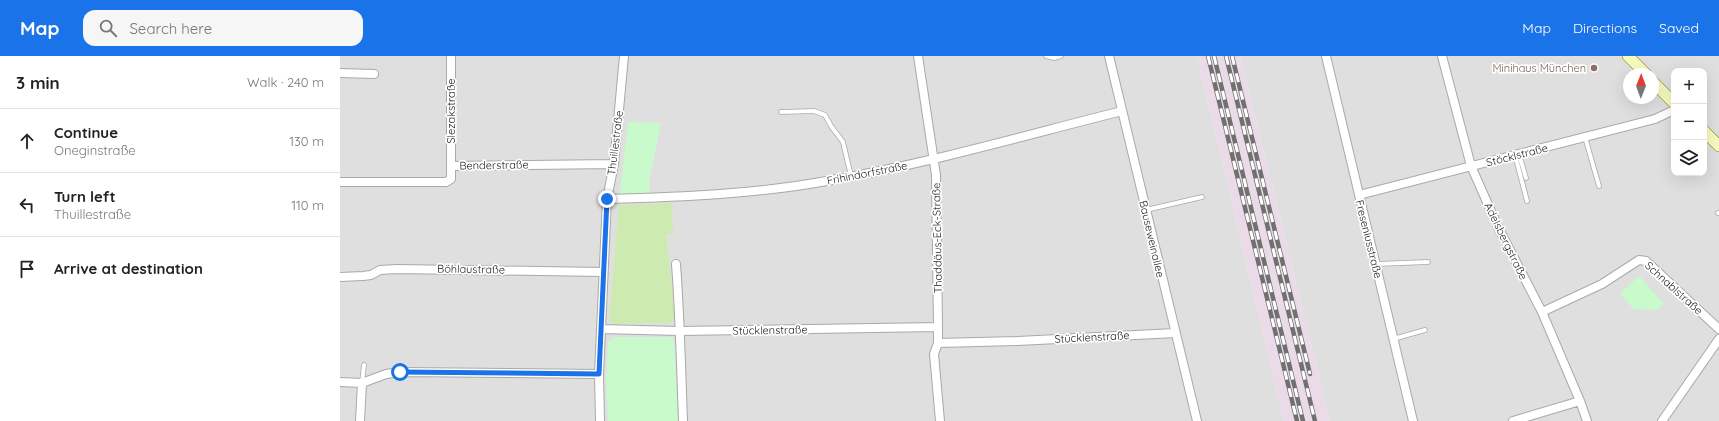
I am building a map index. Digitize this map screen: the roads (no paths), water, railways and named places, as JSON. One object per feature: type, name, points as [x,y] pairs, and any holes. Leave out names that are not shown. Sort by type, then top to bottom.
[{"type":"street","name":"Slezakstraße","points":[[451,56],[451,166]]},
{"type":"street","name":"Thuillestraße","points":[[600,421],[599,374],[607,199],[614,164],[624,56]]},
{"type":"street","name":"Thaddäus-Eck-Straße","points":[[918,56],[934,160],[938,327],[938,343],[934,354],[940,421]]},
{"type":"street","name":"Bauseweinallee","points":[[1109,56],[1197,421]]},
{"type":"street","name":"Adelsbergstraße","points":[[1442,56],[1471,166],[1498,227],[1542,312],[1580,400],[1587,421]]},
{"type":"street","points":[[1628,56],[1640,68]]},
{"type":"street","name":"Freseniusstraße","points":[[1328,57],[1359,195],[1414,421]]},
{"type":"street","points":[[340,73],[374,74]]},
{"type":"street","points":[[1659,88],[1671,100]]},
{"type":"street","name":"Frihindorfstraße","points":[[607,199],[684,197],[769,189],[851,176],[934,160],[1122,111]]},
{"type":"street","name":"Stöcklstraße","points":[[1359,195],[1655,119],[1671,111]]},
{"type":"street","points":[[1707,134],[1719,146]]},
{"type":"street","name":"Benderstraße","points":[[340,182],[446,182],[451,179],[451,166],[614,164]]},
{"type":"street","name":"Schnablstraße","points":[[1542,312],[1602,284],[1638,260],[1646,261],[1719,329]]},
{"type":"street","points":[[676,264],[680,313],[678,331],[683,421]]},
{"type":"street","name":"Böhlaustraße","points":[[340,278],[371,275],[380,270],[397,268],[603,272]]},
{"type":"street","name":"Stücklenstraße","points":[[601,329],[678,331],[938,327]]},
{"type":"street","name":"Stücklenstraße","points":[[938,343],[1018,341],[1175,333]]},
{"type":"street","points":[[1662,421],[1719,338]]},
{"type":"street","points":[[340,382],[362,383],[386,374],[400,372],[599,374]]},
{"type":"street","points":[[360,421],[362,383]]},
{"type":"street","points":[[1512,421],[1580,400]]},
{"type":"lane","points":[[1046,56],[1054,58],[1061,56]]},
{"type":"lane","points":[[781,112],[814,111],[825,115],[843,142],[851,176]]},
{"type":"lane","points":[[1585,137],[1599,186]]},
{"type":"lane","points":[[1517,154],[1526,178]]},
{"type":"lane","points":[[1517,154],[1527,201]]},
{"type":"lane","points":[[1146,210],[1202,197]]},
{"type":"lane","points":[[1376,264],[1428,262]]},
{"type":"lane","points":[[1394,339],[1425,330]]},
{"type":"lane","points":[[362,383],[364,365]]},
{"type":"railway","points":[[1208,56],[1297,421]]},
{"type":"railway","points":[[1214,56],[1303,421]]},
{"type":"railway","points":[[1226,56],[1315,421]]},
{"type":"railway","points":[[1232,56],[1310,374]]},
{"type":"place","name":"Minihaus München","points":[[1594,68]]}]
